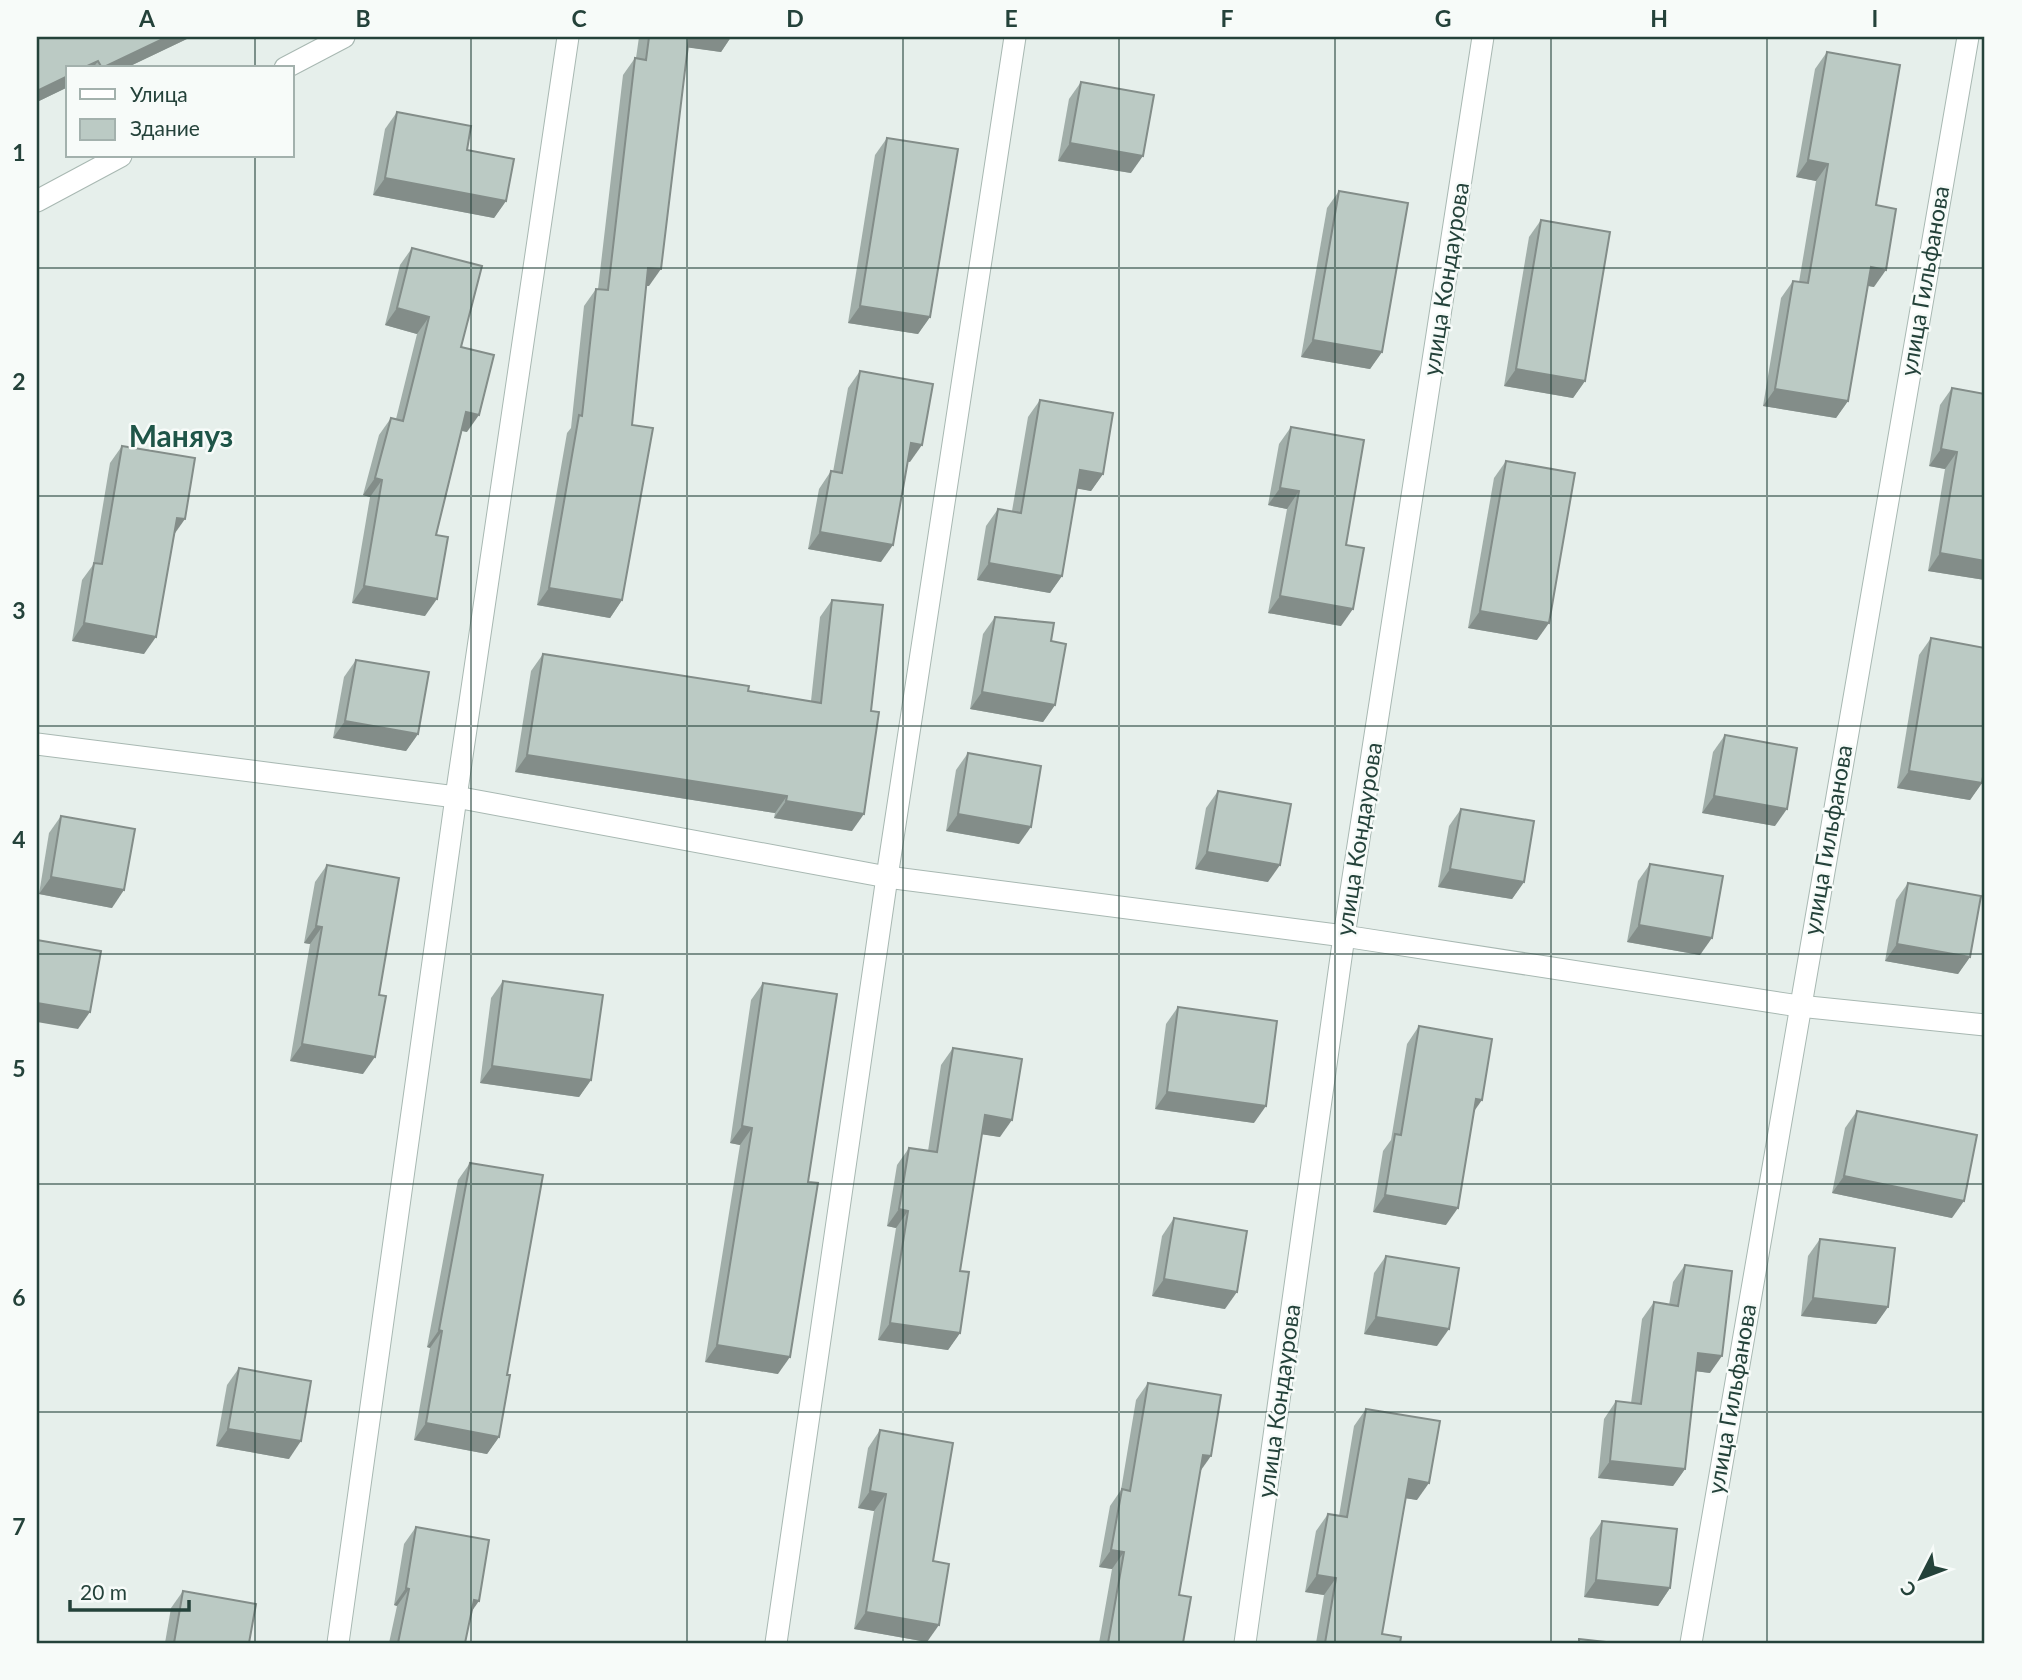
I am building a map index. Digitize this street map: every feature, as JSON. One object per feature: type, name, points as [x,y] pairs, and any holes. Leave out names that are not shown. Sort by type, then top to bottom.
[{"type":"street","points":[[289,66],[344,37]]},
{"type":"street","points":[[338,1643],[456,797],[568,37]]},
{"type":"street","points":[[776,1643],[887,877],[1015,37]]},
{"type":"street","name":"улица Кондаурова","points":[[1245,1643],[1344,936],[1483,37]]},
{"type":"street","name":"улица Гильфанова","points":[[1691,1643],[1968,37]]},
{"type":"street","points":[[37,201],[117,158]]},
{"type":"street","points":[[37,744],[456,797],[887,877],[1344,936],[1799,1006],[1985,1025]]},
{"type":"building","points":[[37,37],[167,37],[106,66],[101,66],[98,61],[87,66],[66,66],[66,77],[37,91]]},
{"type":"building","points":[[649,37],[689,37],[661,269],[648,268],[632,425],[653,428],[622,600],[549,588],[579,415],[582,416],[596,289],[608,290],[635,58],[646,60]]},
{"type":"building","points":[[1827,52],[1900,65],[1876,205],[1896,209],[1886,270],[1871,267],[1848,401],[1775,389],[1793,281],[1808,283],[1828,164],[1808,160]]},
{"type":"building","points":[[1081,82],[1154,95],[1143,156],[1070,143]]},
{"type":"building","points":[[397,112],[471,126],[467,150],[514,159],[506,201],[385,178]]},
{"type":"building","points":[[887,138],[958,149],[930,317],[860,306]]},
{"type":"building","points":[[1339,191],[1408,203],[1382,352],[1313,340]]},
{"type":"building","points":[[1541,220],[1610,232],[1585,381],[1516,369]]},
{"type":"building","points":[[412,248],[482,266],[461,347],[494,355],[479,415],[466,412],[436,535],[448,537],[437,599],[364,586],[382,480],[375,478],[391,418],[403,421],[429,317],[397,308]]},
{"type":"building","points":[[860,371],[933,384],[922,445],[911,443],[893,545],[820,532],[831,471],[842,473]]},
{"type":"building","points":[[1952,388],[1985,394],[1985,561],[1940,553],[1957,452],[1941,449]]},
{"type":"building","points":[[1040,400],[1113,413],[1103,474],[1080,470],[1062,576],[989,563],[998,509],[1021,513]]},
{"type":"building","points":[[1291,427],[1364,440],[1346,545],[1364,548],[1353,609],[1280,596],[1299,491],[1280,488]]},
{"type":"building","points":[[122,446],[195,458],[185,519],[177,518],[156,637],[84,623],[94,563],[102,564]]},
{"type":"building","points":[[1506,461],[1575,473],[1549,623],[1480,611]]},
{"type":"building","points":[[832,600],[883,605],[871,711],[879,712],[864,814],[786,801],[787,796],[527,755],[543,654],[749,686],[748,691],[821,703]]},
{"type":"building","points":[[995,617],[1054,623],[1051,641],[1066,644],[1055,705],[982,692]]},
{"type":"building","points":[[1931,638],[1985,648],[1985,765],[1982,783],[1909,771]]},
{"type":"building","points":[[356,660],[429,672],[418,734],[345,721]]},
{"type":"building","points":[[1725,735],[1797,748],[1787,809],[1714,796]]},
{"type":"building","points":[[968,753],[1041,766],[1031,827],[958,814]]},
{"type":"building","points":[[1218,791],[1291,804],[1280,865],[1207,852]]},
{"type":"building","points":[[1461,809],[1534,821],[1524,882],[1450,869]]},
{"type":"building","points":[[61,816],[135,829],[124,890],[51,877]]},
{"type":"building","points":[[1650,864],[1723,876],[1712,938],[1639,925]]},
{"type":"building","points":[[327,865],[399,878],[379,995],[386,996],[375,1057],[302,1044],[322,927],[316,926]]},
{"type":"building","points":[[1908,883],[1981,896],[1970,957],[1897,944]]},
{"type":"building","points":[[37,940],[101,951],[90,1012],[37,1003]]},
{"type":"building","points":[[503,981],[603,995],[591,1080],[492,1066]]},
{"type":"building","points":[[763,983],[837,994],[808,1182],[818,1183],[790,1357],[717,1345],[752,1128],[742,1126]]},
{"type":"building","points":[[1178,1007],[1277,1021],[1266,1106],[1167,1092]]},
{"type":"building","points":[[1419,1026],[1492,1039],[1482,1100],[1476,1099],[1458,1208],[1385,1195],[1395,1134],[1401,1135]]},
{"type":"building","points":[[953,1048],[1022,1059],[1012,1120],[985,1115],[960,1271],[969,1272],[960,1333],[890,1323],[908,1211],[899,1209],[909,1148],[937,1152]]},
{"type":"building","points":[[1857,1111],[1977,1135],[1964,1201],[1844,1176]]},
{"type":"building","points":[[470,1163],[543,1175],[507,1375],[510,1375],[499,1437],[426,1423],[442,1331],[439,1330]]},
{"type":"building","points":[[1174,1218],[1247,1231],[1237,1292],[1164,1279]]},
{"type":"building","points":[[1820,1239],[1895,1248],[1888,1307],[1813,1298]]},
{"type":"building","points":[[1386,1256],[1459,1268],[1449,1329],[1376,1317]]},
{"type":"building","points":[[1685,1265],[1732,1271],[1722,1356],[1698,1353],[1685,1469],[1610,1461],[1616,1401],[1641,1404],[1654,1302],[1678,1306]]},
{"type":"building","points":[[239,1368],[311,1381],[301,1441],[228,1429]]},
{"type":"building","points":[[1148,1383],[1221,1395],[1211,1456],[1203,1455],[1179,1595],[1191,1597],[1183,1643],[1108,1643],[1124,1552],[1111,1550],[1122,1489],[1130,1491]]},
{"type":"building","points":[[1366,1409],[1440,1421],[1429,1483],[1409,1479],[1382,1634],[1401,1637],[1400,1643],[1325,1643],[1336,1578],[1317,1575],[1328,1514],[1347,1517]]},
{"type":"building","points":[[880,1430],[953,1443],[933,1561],[949,1564],[939,1625],[866,1612],[886,1494],[870,1491]]},
{"type":"building","points":[[1602,1521],[1677,1529],[1670,1588],[1596,1580]]},
{"type":"building","points":[[416,1527],[489,1540],[479,1601],[474,1600],[465,1643],[398,1643],[409,1589],[406,1588]]},
{"type":"building","points":[[183,1591],[256,1604],[249,1643],[174,1643]]},
{"type":"building","points":[[1579,1639],[1615,1643],[1579,1643]]},
{"type":"district","name":"Маняуз","points":[[181,437]]}]
